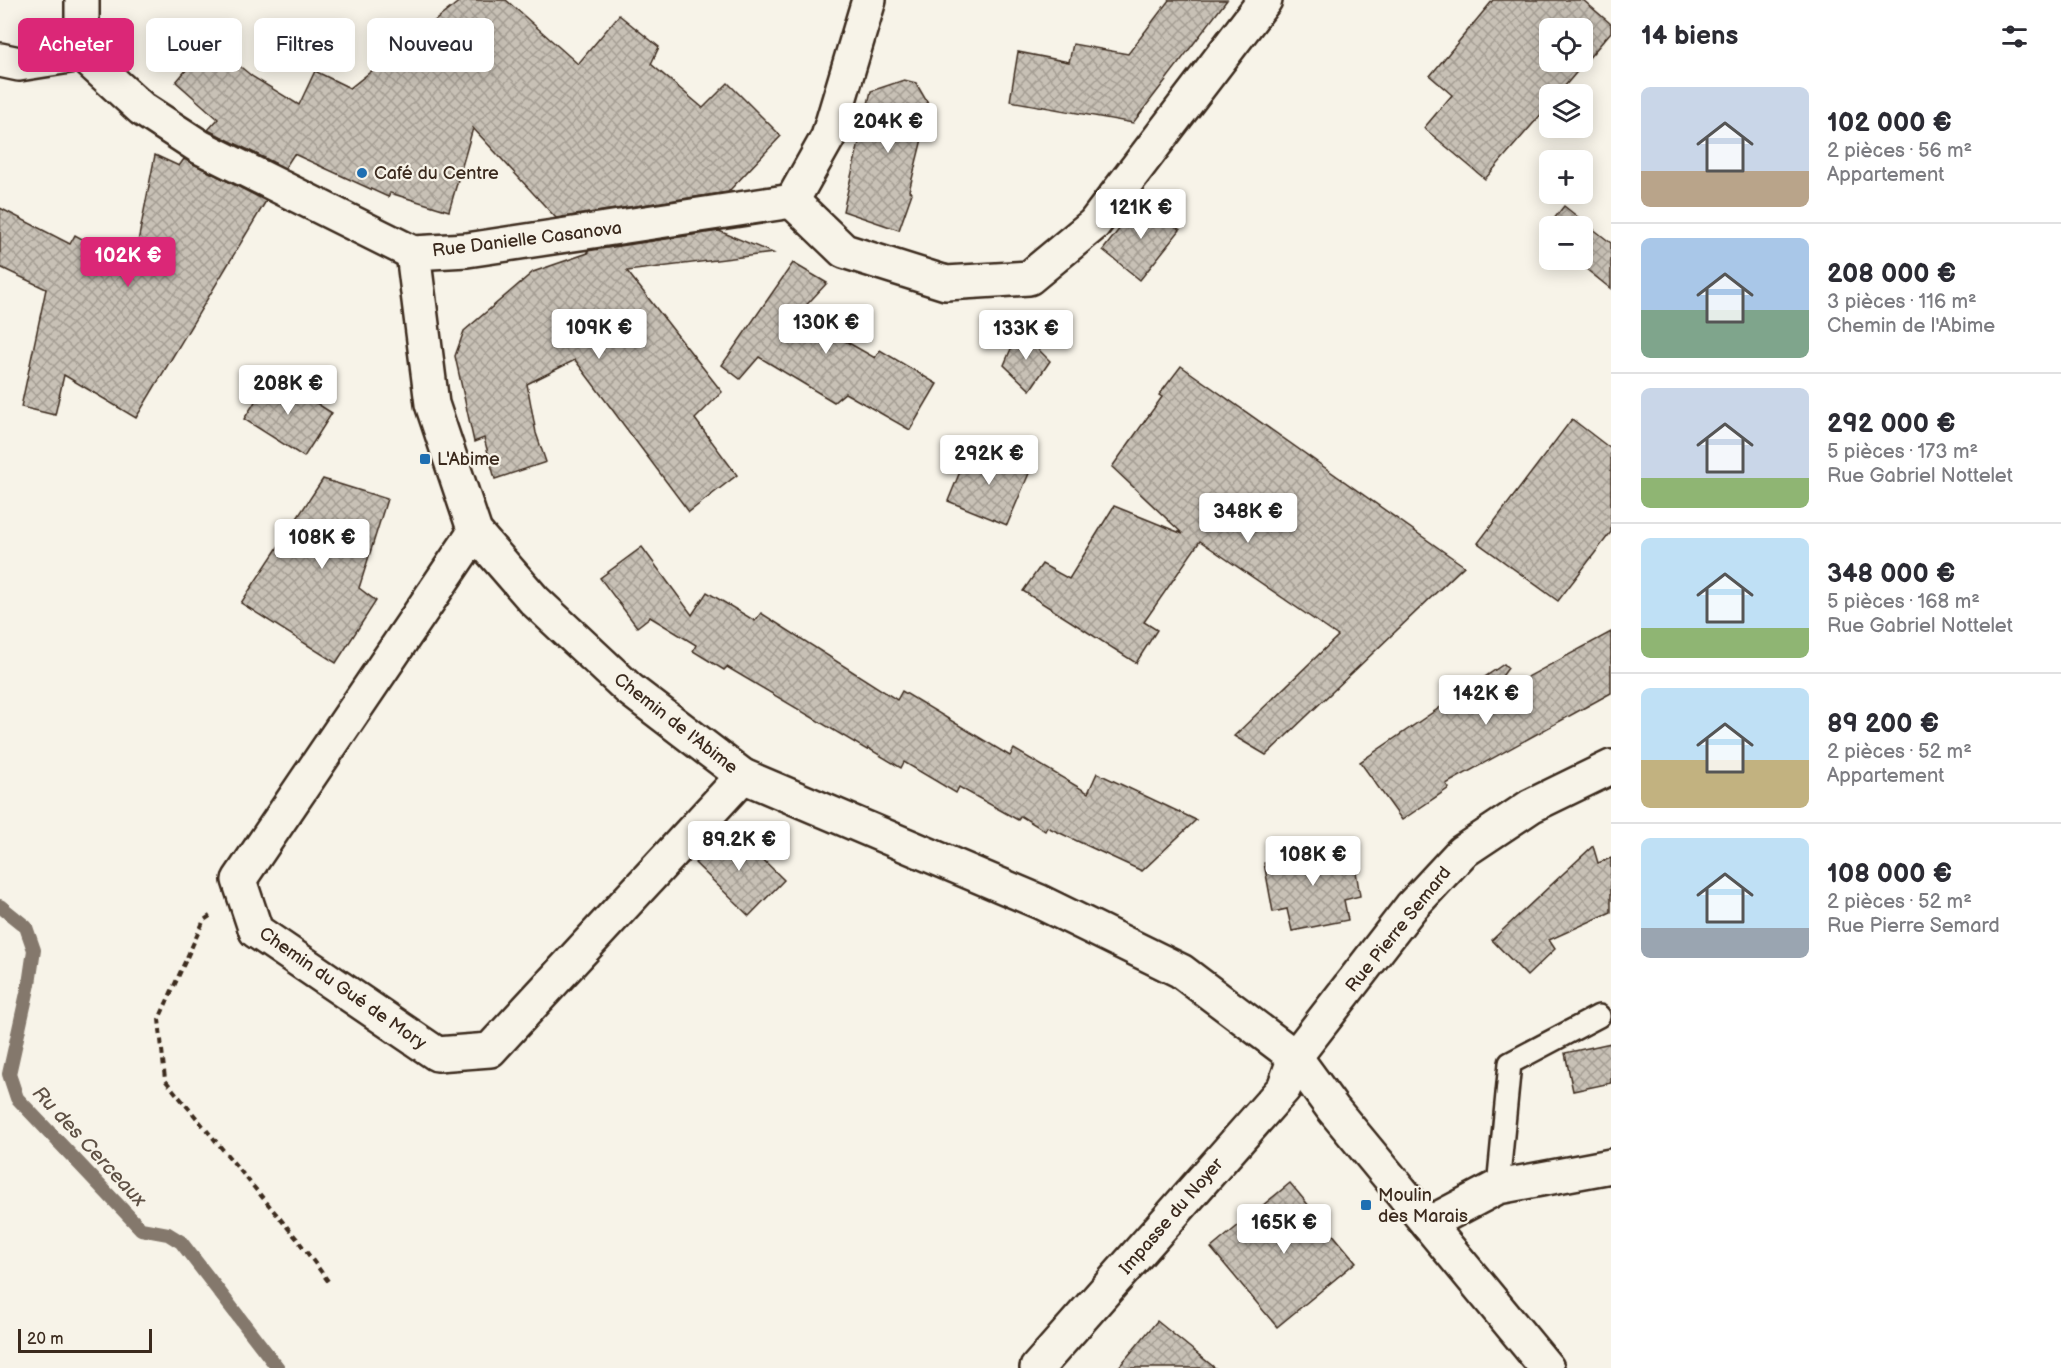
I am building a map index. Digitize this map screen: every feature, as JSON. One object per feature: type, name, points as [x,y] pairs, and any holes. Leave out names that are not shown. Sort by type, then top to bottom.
[{"type":"street","points":[[82,0],[82,18]]},
{"type":"street","points":[[869,0],[828,137],[792,201],[844,251],[946,283],[1029,278],[1094,224],[1265,0]]},
{"type":"street","points":[[0,60],[18,64]]},
{"type":"street","name":"Rue Danielle Casanova","points":[[102,72],[142,109],[200,147],[413,253],[467,250],[792,201]]},
{"type":"street","name":"Chemin de l'Abime","points":[[413,253],[432,404],[475,532],[534,600],[629,689],[743,776],[1040,902],[1181,971],[1295,1057],[1333,1109],[1547,1368]]},
{"type":"street","name":"Chemin du Gué de Mory","points":[[475,532],[239,880],[256,931],[437,1054],[490,1050],[743,776]]},
{"type":"street","name":"Rue Pierre Semard","points":[[1295,1057],[1412,907],[1462,852],[1530,806],[1611,767]]},
{"type":"street","name":"Impasse du Noyer","points":[[1037,1368],[1284,1088],[1295,1057]]},
{"type":"street","points":[[1428,1224],[1498,1187],[1611,1166]]},
{"type":"lane","points":[[1498,1187],[1510,1064],[1599,1016]]},
{"type":"path","points":[[245,897],[204,920],[159,1019],[165,1080],[297,1239],[328,1281]]},
{"type":"building","points":[[461,0],[506,0],[578,64],[619,15],[659,47],[651,64],[703,108],[728,83],[781,136],[728,192],[556,218],[473,128],[449,211],[390,193],[388,197],[294,154],[285,168],[208,130],[218,119],[176,82],[184,72],[242,72],[242,68],[299,105],[315,72],[350,88],[370,72],[494,72],[494,18],[438,18]]},
{"type":"building","points":[[1169,0],[1227,0],[1133,123],[1010,101],[1018,52],[1069,62],[1073,44],[1128,54]]},
{"type":"building","points":[[1493,0],[1583,0],[1611,24],[1611,32],[1593,53],[1593,18],[1539,18],[1539,72],[1577,72],[1567,84],[1539,84],[1539,117],[1485,179],[1424,128],[1452,95],[1430,76]]},
{"type":"building","points":[[904,80],[916,83],[930,107],[909,191],[912,193],[899,230],[843,211],[871,91]]},
{"type":"building","points":[[155,155],[179,166],[184,159],[266,201],[136,418],[64,375],[55,415],[21,407],[46,289],[0,267],[0,208],[70,244],[75,235],[133,267]]},
{"type":"building","points":[[1141,201],[1180,230],[1140,280],[1103,250]]},
{"type":"building","points":[[1564,206],[1577,216],[1556,216]]},
{"type":"building","points":[[1593,229],[1611,243],[1611,289],[1587,270],[1593,270]]},
{"type":"building","points":[[719,231],[773,253],[627,271],[722,392],[695,419],[737,475],[689,512],[575,360],[527,384],[536,433],[546,462],[495,479],[484,438],[474,442],[455,356],[464,331],[533,272],[588,253],[587,251]]},
{"type":"building","points":[[793,263],[827,283],[798,314],[875,358],[880,350],[937,384],[910,430],[845,393],[834,402],[759,357],[740,379],[722,365]]},
{"type":"building","points":[[1019,330],[1050,361],[1030,390],[1004,365]]},
{"type":"building","points":[[1181,366],[1464,566],[1266,755],[1234,736],[1338,636],[1200,541],[1144,622],[1157,630],[1136,663],[1023,591],[1042,564],[1069,579],[1114,506],[1183,534],[1112,467],[1162,397],[1159,395]]},
{"type":"building","points":[[272,375],[332,413],[304,457],[244,419]]},
{"type":"building","points":[[1572,419],[1611,449],[1611,532],[1558,601],[1478,543]]},
{"type":"building","points":[[970,447],[1030,471],[1007,525],[948,501]]},
{"type":"building","points":[[323,479],[387,499],[359,588],[376,601],[336,663],[241,603]]},
{"type":"building","points":[[642,547],[692,615],[707,592],[755,621],[761,613],[897,700],[902,691],[1010,756],[1014,749],[1088,793],[1097,773],[1196,820],[1142,871],[1047,827],[1045,831],[1021,816],[1018,820],[959,787],[956,793],[904,762],[901,768],[727,667],[724,670],[693,651],[696,645],[650,617],[637,627],[600,578]]},
{"type":"building","points":[[1611,632],[1611,693],[1446,784],[1449,788],[1402,820],[1360,762],[1504,664],[1508,668],[1485,700]]},
{"type":"building","points":[[730,827],[784,880],[749,916],[695,863]]},
{"type":"building","points":[[1593,846],[1598,863],[1611,858],[1611,912],[1549,940],[1555,949],[1527,976],[1492,940]]},
{"type":"building","points":[[1352,847],[1360,896],[1344,900],[1348,920],[1292,931],[1287,909],[1273,912],[1264,863]]},
{"type":"building","points":[[1611,1043],[1611,1083],[1573,1091],[1565,1053]]},
{"type":"building","points":[[1290,1183],[1356,1262],[1277,1327],[1211,1248]]},
{"type":"building","points":[[1157,1321],[1215,1368],[1118,1368]]},
{"type":"waterway","name":"Ru des Cerceaux","points":[[0,906],[26,927],[34,950],[29,984],[9,1074],[17,1098],[141,1229],[168,1234],[181,1242],[278,1368]]},
{"type":"place","name":"Café du Centre","points":[[362,173]]},
{"type":"place","name":"L'Abime","points":[[425,459]]},
{"type":"place","name":"Moulin des Marais","points":[[1366,1205]]}]
